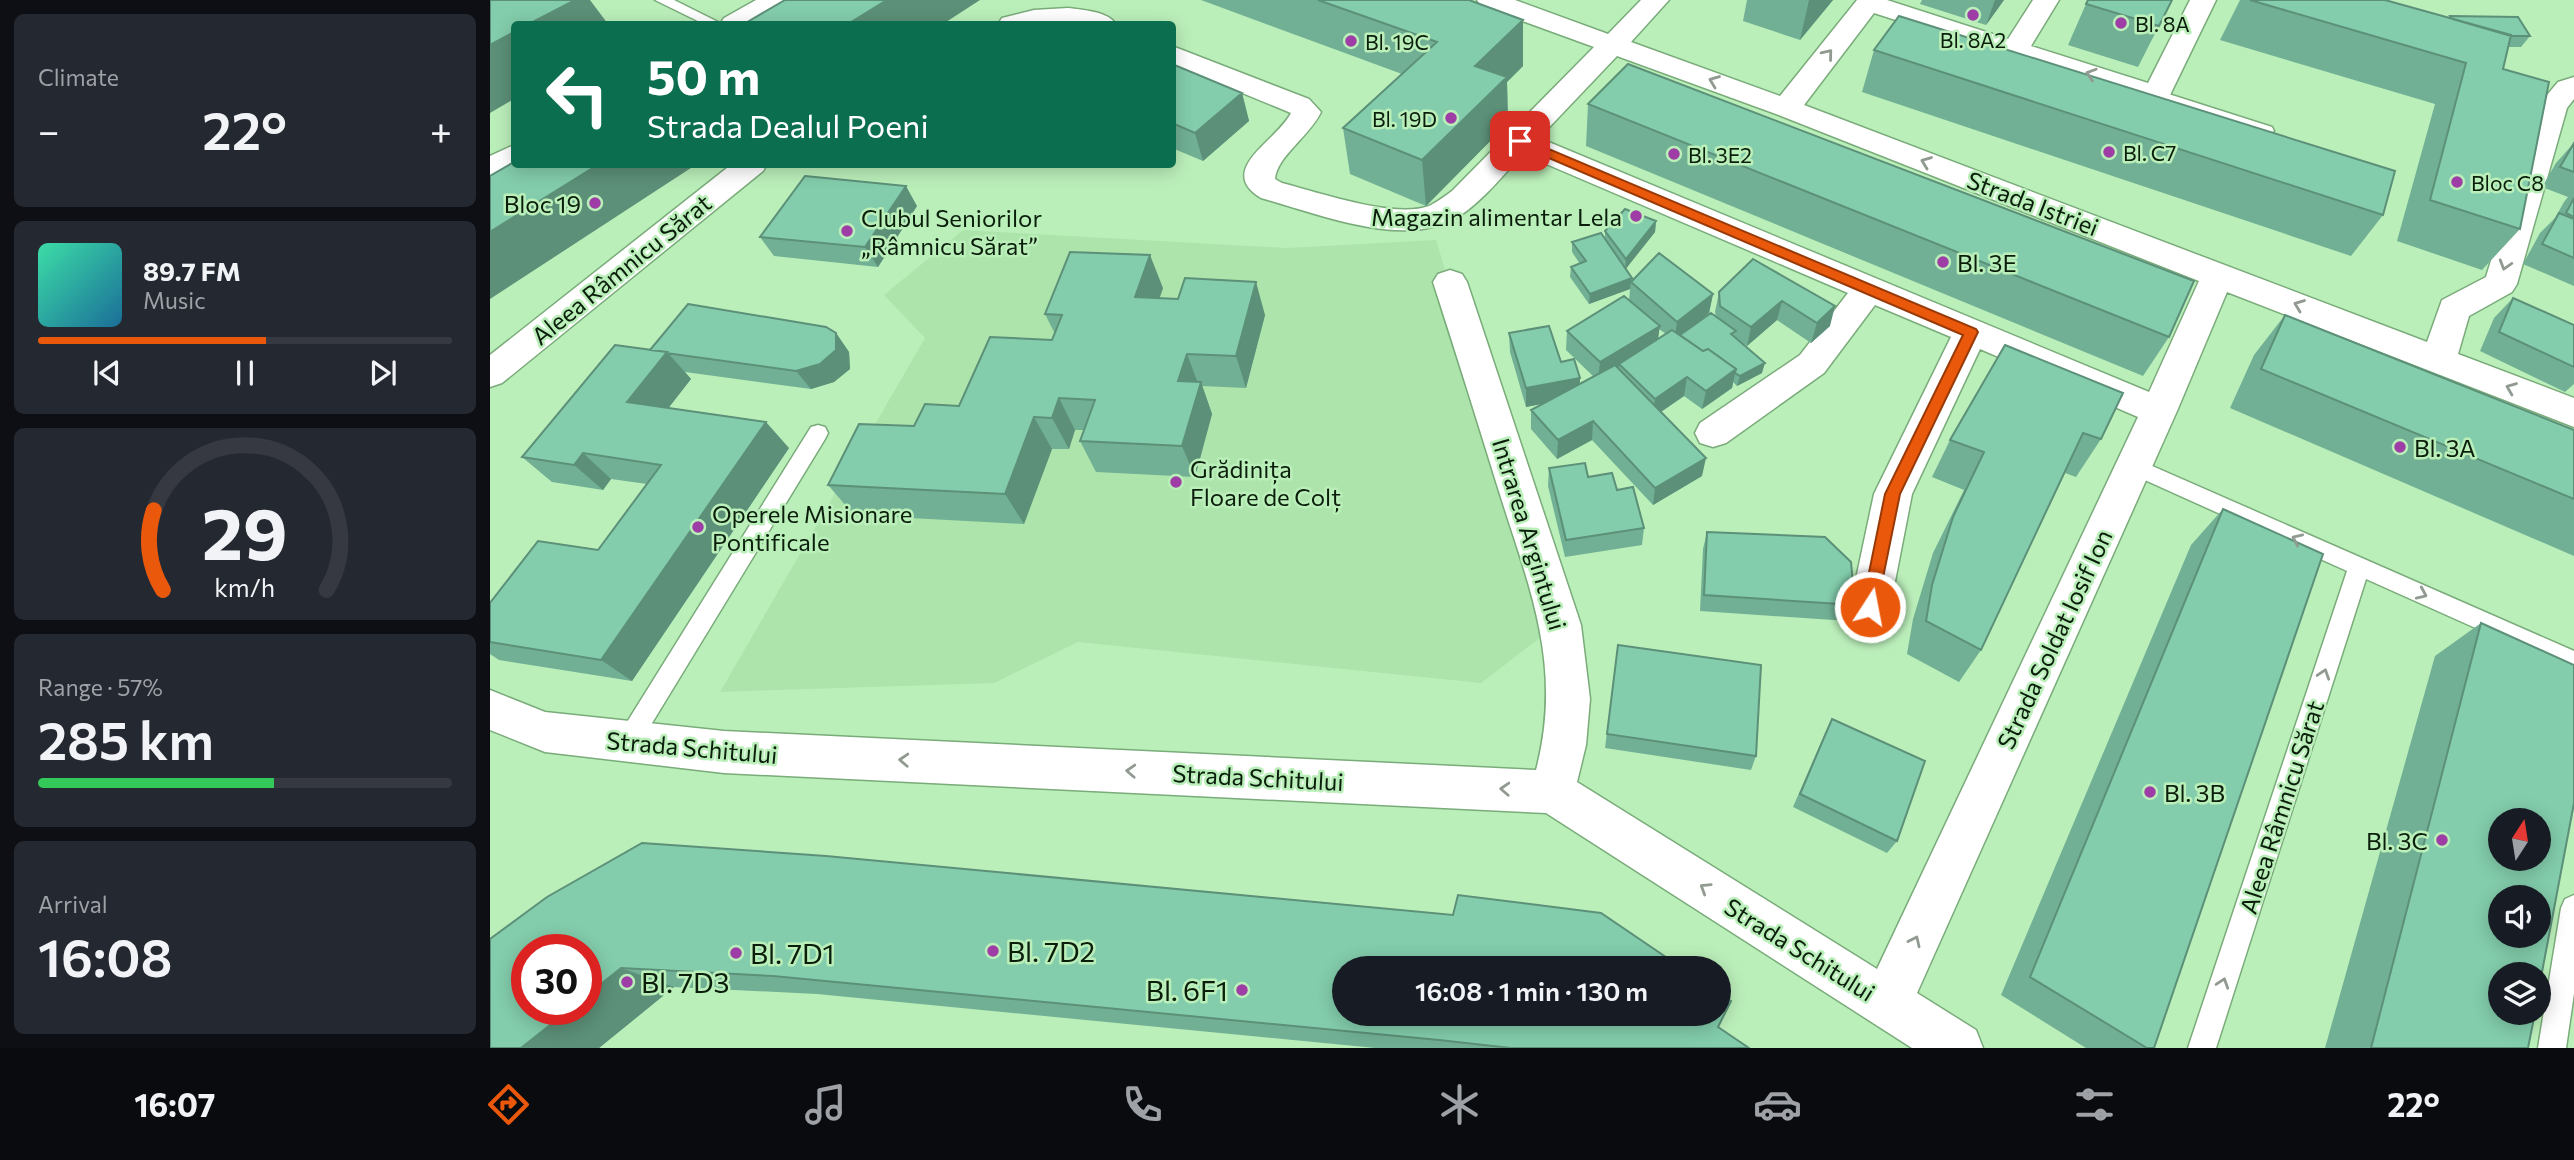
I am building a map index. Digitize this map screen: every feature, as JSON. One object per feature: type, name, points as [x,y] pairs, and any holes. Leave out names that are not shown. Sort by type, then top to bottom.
[{"type":"street","points":[[739,21],[775,0]]},
{"type":"street","name":"Strada Istriei","points":[[1490,0],[1786,107],[2574,413]]},
{"type":"street","points":[[1176,56],[1298,105],[1306,112],[1303,122],[1264,161],[1259,172],[1259,183],[1272,191],[1391,219],[1429,217],[1446,211],[1462,198],[1656,0]]},
{"type":"street","points":[[2015,50],[2046,0]]},
{"type":"street","points":[[1786,107],[1870,2],[2156,95],[2203,0]]},
{"type":"street","points":[[1026,21],[1049,16],[1071,16],[1090,21]]},
{"type":"street","points":[[2439,359],[2454,309],[2500,284],[2552,95]]},
{"type":"street","points":[[1520,141],[2159,411]]},
{"type":"street","points":[[490,169],[511,157]]},
{"type":"street","name":"Aleea Râmnicu Sărat","points":[[490,374],[747,168]]},
{"type":"street","name":"Strada Soldat Iosif Ion","points":[[1886,1003],[2134,466],[2218,274]]},
{"type":"street","name":"Intrarea Argintului","points":[[1450,282],[1561,625],[1569,699],[1564,745],[1552,792]]},
{"type":"street","points":[[1713,433],[1812,364],[1869,289]]},
{"type":"street","points":[[1870,607],[1893,494],[1971,332]]},
{"type":"street","name":"Strada Schitului","points":[[490,710],[545,732],[724,752],[1552,792],[1886,1003],[1935,1042]]},
{"type":"lane","points":[[662,0],[708,21]]},
{"type":"lane","points":[[2156,95],[2266,131]]},
{"type":"lane","points":[[626,743],[818,433]]},
{"type":"lane","points":[[2134,466],[2574,662]]},
{"type":"lane","name":"Aleea Râmnicu Sărat","points":[[2202,1048],[2359,567]]},
{"type":"lane","points":[[2552,1048],[2574,908]]},
{"type":"shaded area","name":"Grădinița Floare de Colț","points":[[963,230],[1286,248],[1436,240],[1554,627],[1481,683],[1078,642],[994,683],[720,692],[925,338],[884,295]]},
{"type":"building","points":[[490,0],[575,0],[535,21],[511,21],[511,34],[490,45]]},
{"type":"building","points":[[785,0],[887,0],[853,21],[749,21]]},
{"type":"building","points":[[1318,0],[1469,0],[1523,20],[1475,66],[1507,77],[1422,160],[1343,128],[1437,42]]},
{"type":"building","points":[[2088,0],[2172,0],[2159,26],[2086,4]]},
{"type":"building","points":[[2250,0],[2385,0],[2511,35],[2503,69],[2549,82],[2520,229],[2430,200],[2466,63]]},
{"type":"building","points":[[1899,16],[2395,171],[2383,215],[1874,50]]},
{"type":"building","points":[[2450,16],[2518,17],[2530,36],[2511,36],[2452,19]]},
{"type":"building","points":[[1628,64],[2194,281],[2169,337],[1588,104]]},
{"type":"building","points":[[1176,66],[1242,93],[1195,133],[1176,125]]},
{"type":"building","points":[[2574,143],[2574,172],[2560,167]]},
{"type":"building","points":[[511,164],[511,168],[593,168],[490,232],[490,176]]},
{"type":"building","points":[[805,176],[906,186],[865,247],[760,237]]},
{"type":"building","points":[[2574,198],[2574,217],[2566,213]]},
{"type":"building","points":[[1625,209],[1656,221],[1626,259],[1605,231]]},
{"type":"building","points":[[2559,213],[2574,219],[2574,258],[2542,244]]},
{"type":"building","points":[[1601,233],[1632,278],[1590,294],[1571,267],[1586,261],[1572,242]]},
{"type":"building","points":[[1070,252],[1150,255],[1135,297],[1178,299],[1185,278],[1256,282],[1236,356],[1187,354],[1178,381],[1201,382],[1182,446],[1080,441],[1095,400],[1059,398],[1052,418],[1034,417],[1005,494],[828,485],[859,424],[914,426],[925,404],[959,406],[990,337],[1052,340],[1062,315],[1045,314]]},
{"type":"building","points":[[1659,253],[1713,294],[1677,322],[1631,282]]},
{"type":"building","points":[[1753,259],[1835,306],[1817,323],[1782,301],[1751,327],[1720,306],[1719,292]]},
{"type":"building","points":[[1624,296],[1660,326],[1600,362],[1567,331]]},
{"type":"building","points":[[2513,298],[2574,325],[2574,367],[2499,332]]},
{"type":"building","points":[[688,304],[826,327],[836,333],[836,350],[820,364],[796,371],[650,350]]},
{"type":"building","points":[[1711,313],[1736,331],[1731,334],[1765,363],[1740,376],[1735,373],[1736,369],[1708,349],[1703,351],[1680,335]]},
{"type":"building","points":[[2285,315],[2574,430],[2574,499],[2261,369]]},
{"type":"building","points":[[1549,326],[1561,362],[1574,359],[1580,378],[1526,388],[1509,333]]},
{"type":"building","points":[[1672,330],[1703,351],[1708,349],[1736,369],[1706,391],[1687,377],[1655,399],[1619,364]]},
{"type":"building","points":[[615,345],[667,352],[627,402],[766,422],[601,660],[490,642],[490,603],[538,541],[598,550],[661,465],[583,453],[574,465],[522,457]]},
{"type":"building","points":[[2005,345],[2123,393],[2101,439],[2083,433],[1981,650],[1926,621],[1932,585],[1953,517],[1984,452],[1950,440]]},
{"type":"building","points":[[1615,365],[1706,458],[1655,488],[1593,421],[1558,440],[1531,410]]},
{"type":"building","points":[[1585,463],[1588,477],[1612,473],[1617,490],[1633,487],[1644,528],[1566,540],[1549,468]]},
{"type":"building","name":"Bl. 3B","points":[[2223,509],[2323,554],[2154,1048],[2147,1048],[2030,977]]},
{"type":"building","points":[[1707,532],[1825,537],[1851,562],[1855,605],[1704,595]]},
{"type":"building","name":"Bl. 3C","points":[[2481,623],[2574,665],[2574,803],[2551,925],[2551,885],[2488,885],[2488,948],[2547,948],[2544,962],[2488,962],[2488,1025],[2533,1025],[2528,1048],[2371,1048]]},
{"type":"building","points":[[1618,645],[1761,665],[1756,756],[1607,734]]},
{"type":"building","points":[[1832,719],[1925,761],[1897,841],[1800,794]]},
{"type":"building","points":[[642,843],[826,856],[1453,915],[1458,895],[1601,913],[1664,956],[1332,956],[1332,1026],[1718,1026],[1749,1048],[1511,1048],[773,976],[621,968],[602,983],[602,934],[511,934],[511,1025],[550,1025],[521,1048],[490,1048],[490,939],[547,897]]},
{"type":"place","name":"Bl. 8A2","points":[[1973,15]]},
{"type":"place","name":"Bl. 8A","points":[[2121,23]]},
{"type":"place","name":"Bl. 19C","points":[[1351,41]]},
{"type":"place","name":"Bl. 19D","points":[[1451,118]]},
{"type":"place","name":"Bl. C7","points":[[2109,152]]},
{"type":"place","name":"Bl. 3E2","points":[[1674,154]]},
{"type":"place","name":"Bloc C8","points":[[2457,182]]},
{"type":"place","name":"Bloc 19","points":[[595,203]]},
{"type":"place","name":"Magazin alimentar Lela","points":[[1636,216]]},
{"type":"place","name":"Clubul Seniorilor „Râmnicu Sărat”","points":[[847,231]]},
{"type":"place","name":"Bl. 3E","points":[[1943,262]]},
{"type":"place","name":"Bl. 3A","points":[[2400,447]]},
{"type":"place","name":"Grădinița Floare de Colț","points":[[1176,482]]},
{"type":"place","name":"Operele Misionare Pontificale","points":[[698,527]]},
{"type":"place","name":"Bl. 3B","points":[[2150,792]]},
{"type":"place","name":"Bl. 3C","points":[[2442,840]]},
{"type":"place","name":"Bl. 7D2","points":[[993,951]]},
{"type":"place","name":"Bl. 7D1","points":[[736,953]]},
{"type":"place","name":"Bl. 7D3","points":[[627,982]]},
{"type":"place","name":"Bl. 6F1","points":[[1242,990]]},
{"type":"route","points":[[1520,141],[1971,332],[1893,494],[1870,607]]}]
